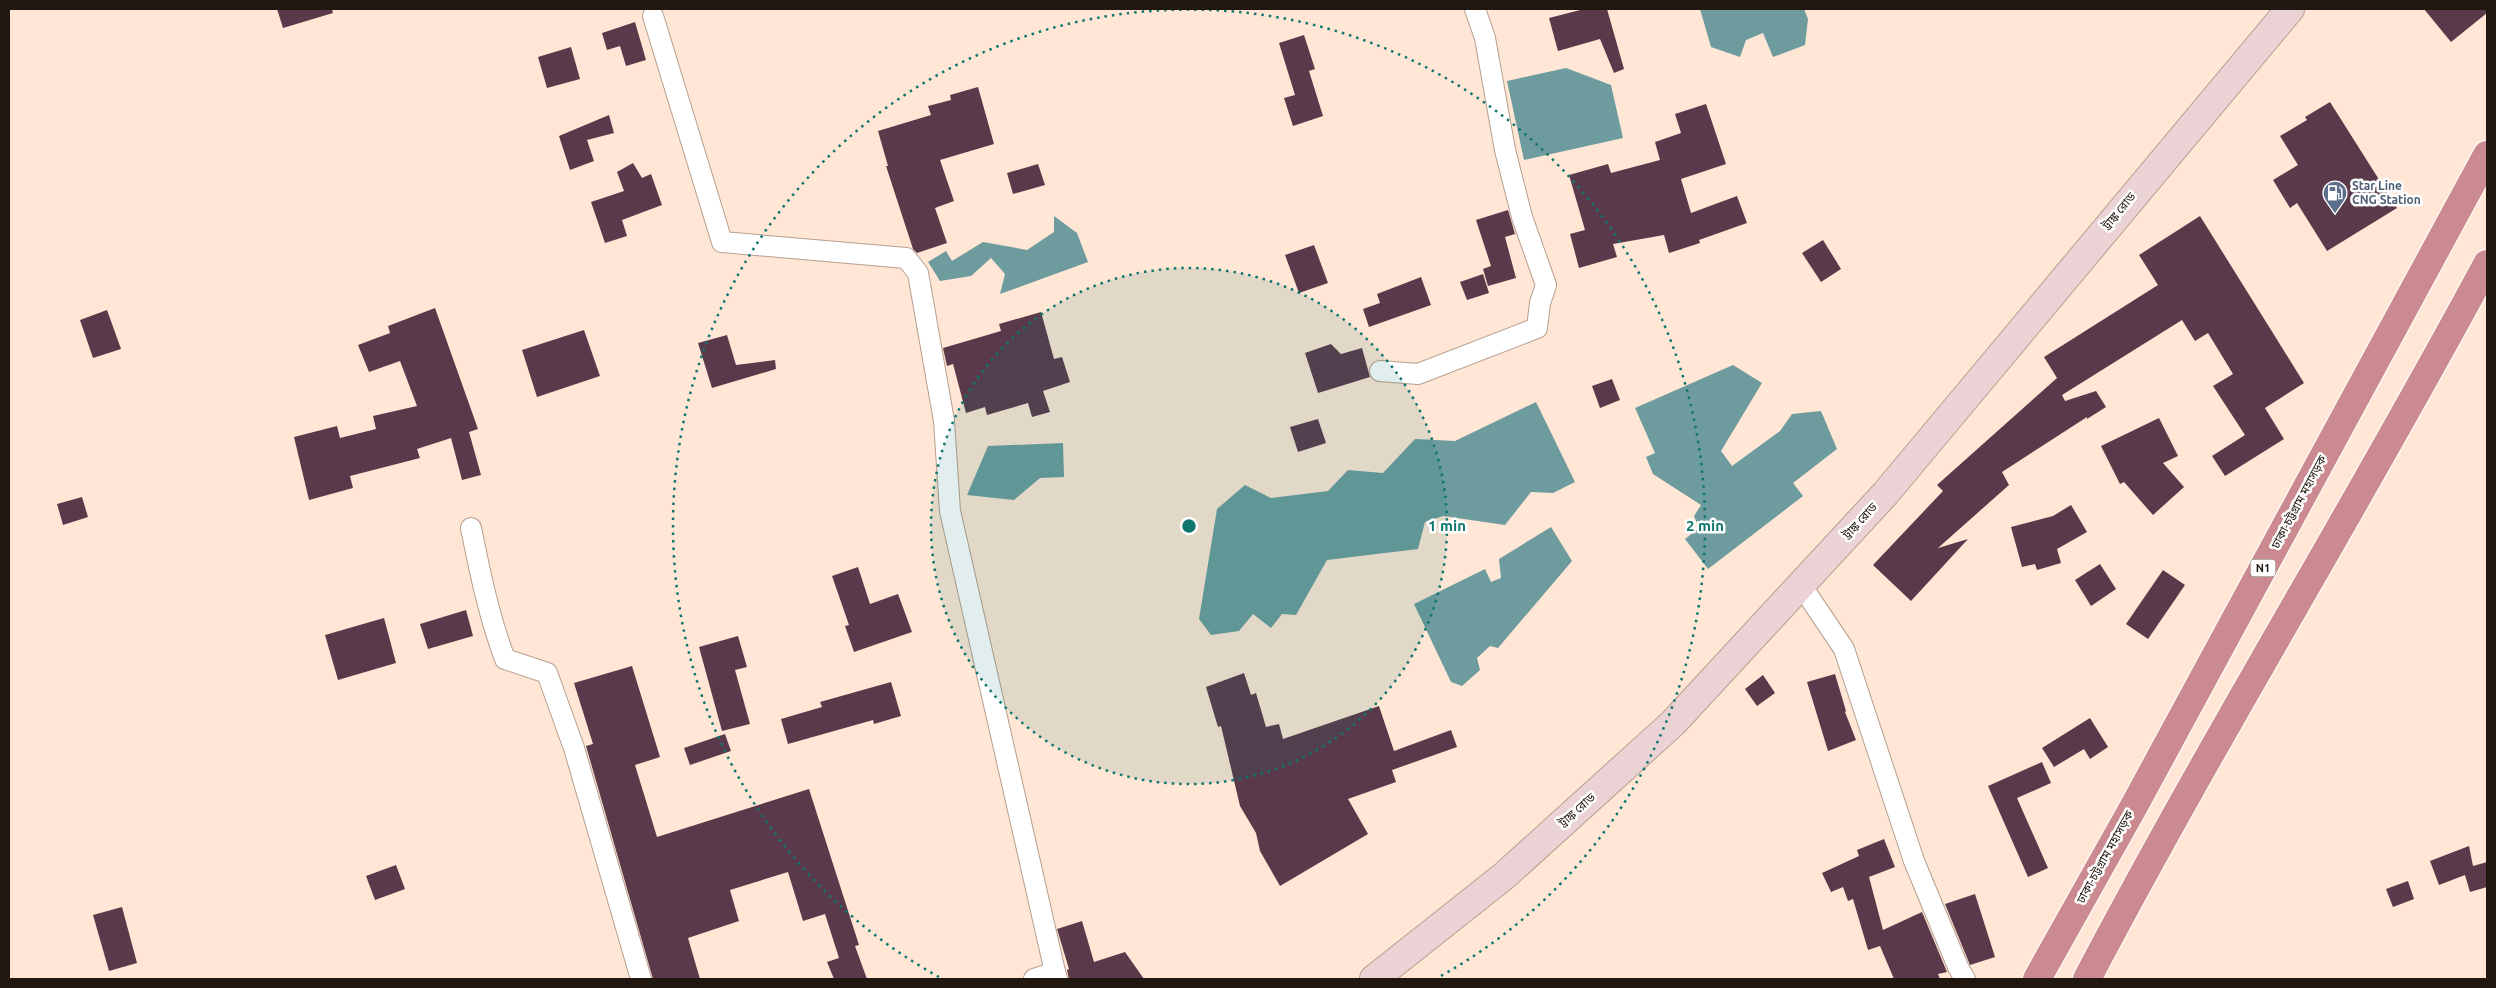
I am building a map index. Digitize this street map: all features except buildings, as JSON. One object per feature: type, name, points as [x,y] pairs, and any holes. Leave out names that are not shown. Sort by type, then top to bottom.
[{"type":"highway","name":"ঢাকা-চট্টগ্রাম মহাসড়ক","points":[[2037,979],[2134,806],[2487,155]]},
{"type":"highway","points":[[2087,979],[2138,882],[2305,592],[2487,264]]},
{"type":"main road","name":"ট্রাঙ্ক রোড","points":[[1374,979],[1504,876],[1672,724],[1885,494],[2290,9]]},
{"type":"street","points":[[1380,371],[1418,374],[1537,328],[1540,303],[1546,285],[1520,207],[1505,150],[1485,38],[1475,9]]},
{"type":"street","points":[[652,16],[722,242],[906,258],[918,273],[944,422],[950,511],[1056,976],[1034,979]]},
{"type":"street","points":[[471,528],[486,600],[506,659],[547,673],[574,748],[641,979]]},
{"type":"street","points":[[1801,584],[1844,649],[1914,861],[1965,979]]},
{"type":"water","points":[[1700,9],[1804,9],[1808,19],[1805,45],[1773,57],[1763,33],[1746,40],[1740,57],[1711,47]]},
{"type":"water","points":[[1566,68],[1611,85],[1623,138],[1524,160],[1507,81]]},
{"type":"water","points":[[1054,216],[1077,233],[1088,262],[1000,294],[1005,274],[991,258],[971,276],[940,281],[928,262],[946,251],[952,261],[983,242],[1027,250],[1054,232]]},
{"type":"water","points":[[1733,365],[1762,383],[1721,451],[1732,466],[1780,431],[1792,414],[1821,411],[1837,449],[1793,483],[1803,496],[1708,569],[1685,539],[1699,528],[1694,516],[1701,505],[1653,474],[1646,457],[1655,453],[1635,408]]},
{"type":"water","points":[[1536,402],[1575,482],[1553,493],[1531,492],[1505,525],[1443,516],[1425,522],[1418,549],[1327,560],[1296,615],[1282,614],[1271,628],[1253,614],[1239,631],[1211,635],[1199,619],[1217,509],[1245,485],[1271,498],[1328,491],[1348,470],[1383,473],[1415,439],[1455,441]]},
{"type":"water","points":[[1063,443],[1064,477],[1040,478],[1014,500],[967,495],[988,446]]},
{"type":"water","points":[[1551,527],[1572,561],[1498,648],[1490,646],[1477,658],[1480,670],[1462,686],[1451,682],[1414,604],[1485,569],[1491,582],[1501,578],[1499,559]]},
{"type":"place","name":"Star Line CNG Station","points":[[2335,214]]}]
